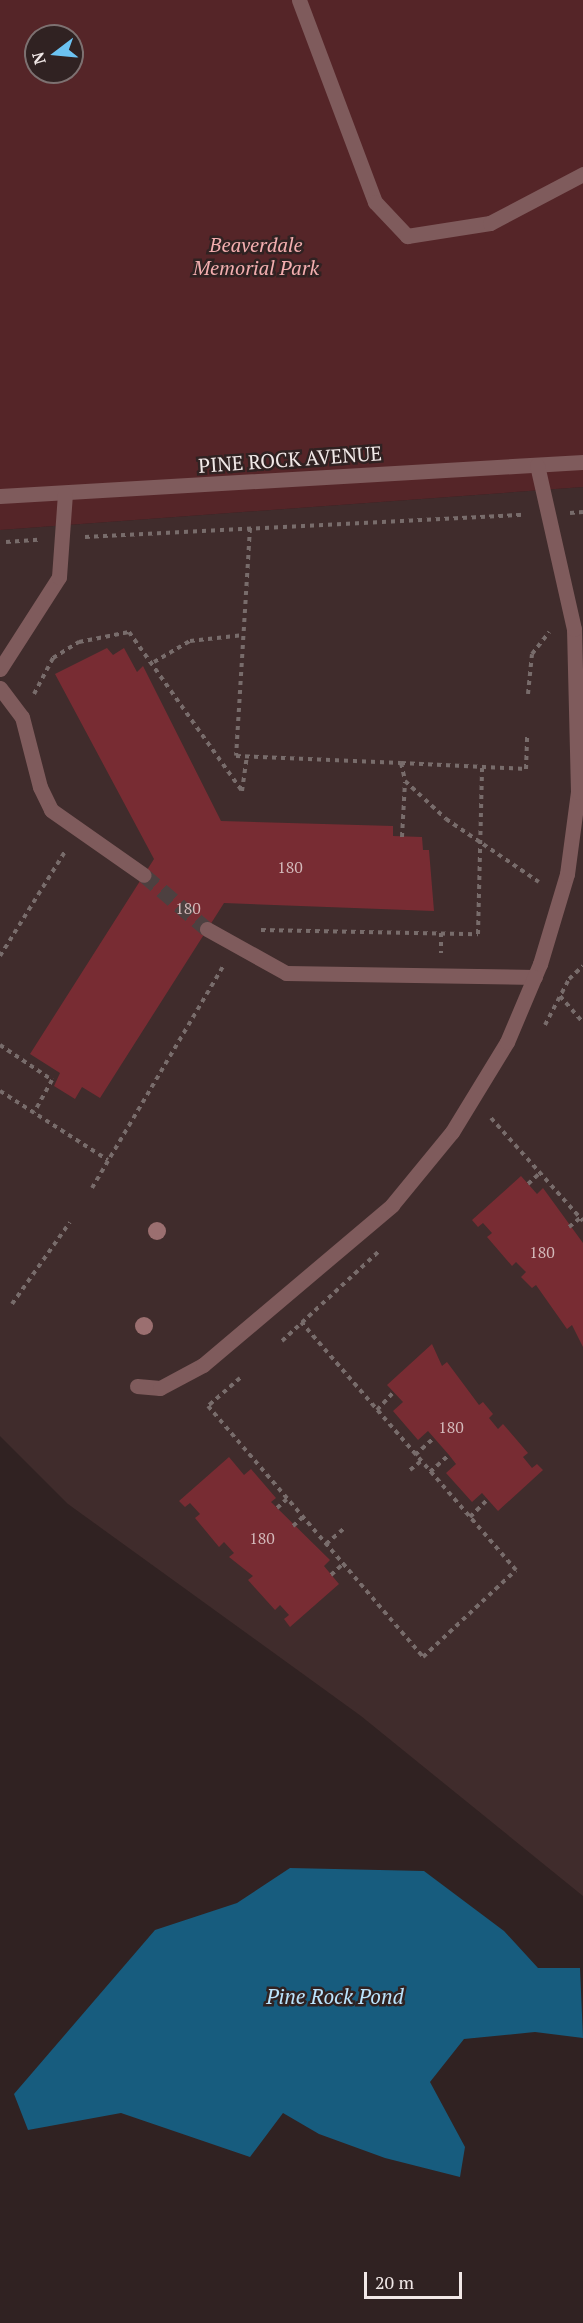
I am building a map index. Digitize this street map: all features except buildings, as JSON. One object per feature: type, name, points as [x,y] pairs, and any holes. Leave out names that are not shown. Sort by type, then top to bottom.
[{"type":"street","points":[[299,0],[375,202],[407,237],[490,223],[583,174]]},
{"type":"street","name":"PINE ROCK AVENUE","points":[[0,496],[583,462]]},
{"type":"street","points":[[137,1386],[160,1388],[203,1365],[392,1205],[452,1132],[507,1042],[535,976],[563,887],[578,792],[574,629],[537,465]]},
{"type":"street","points":[[0,669],[59,577],[65,494]]},
{"type":"street","points":[[0,688],[22,717],[40,787],[51,810],[144,875]]},
{"type":"street","points":[[207,929],[286,973],[535,976]]},
{"type":"path","points":[[6,542],[583,512]]},
{"type":"path","points":[[250,528],[236,756],[526,769],[527,737]]},
{"type":"path","points":[[528,694],[531,654],[553,626]]},
{"type":"path","points":[[22,717],[53,658],[79,642],[129,632],[154,662],[242,791],[247,756]]},
{"type":"path","points":[[154,662],[190,641],[244,635]]},
{"type":"path","points":[[401,763],[405,781],[402,837]]},
{"type":"path","points":[[405,781],[446,819],[545,886],[563,887]]},
{"type":"path","points":[[0,956],[70,844]]},
{"type":"path","points":[[545,1025],[560,996],[583,966]]},
{"type":"path","points":[[560,996],[583,1022]]},
{"type":"path","points":[[0,1045],[52,1080],[34,1112]]},
{"type":"path","points":[[0,1090],[108,1160]]},
{"type":"path","points":[[491,1118],[582,1219],[569,1227]]},
{"type":"path","points":[[528,1184],[540,1173]]},
{"type":"path","points":[[12,1304],[70,1222]]},
{"type":"path","points":[[240,1378],[208,1406],[423,1657],[516,1570],[301,1322]]},
{"type":"path","points":[[377,1410],[394,1392]]},
{"type":"path","points":[[415,1455],[434,1437]]},
{"type":"path","points":[[430,1472],[449,1455]]},
{"type":"path","points":[[410,1470],[421,1461]]},
{"type":"path","points":[[277,1508],[287,1499]]},
{"type":"path","points":[[470,1517],[488,1499]]},
{"type":"path","points":[[293,1526],[303,1517]]},
{"type":"path","points":[[326,1544],[343,1528]]},
{"type":"path","points":[[331,1575],[343,1564]]},
{"type":"shaded area","points":[[583,487],[583,1896],[361,1716],[68,1504],[0,1436],[0,530]]},
{"type":"green space","name":"Beaverdale Memorial Park","points":[[0,0],[583,0],[583,487],[0,530]]},
{"type":"water","name":"Pine Rock Pond","points":[[290,1868],[424,1871],[504,1931],[538,1968],[580,1968],[583,2038],[535,2032],[464,2039],[430,2082],[465,2147],[460,2177],[385,2158],[319,2134],[283,2113],[250,2157],[121,2113],[28,2130],[14,2094],[155,1930],[237,1903]]},
{"type":"tunnel","points":[[144,875],[207,929]]}]
